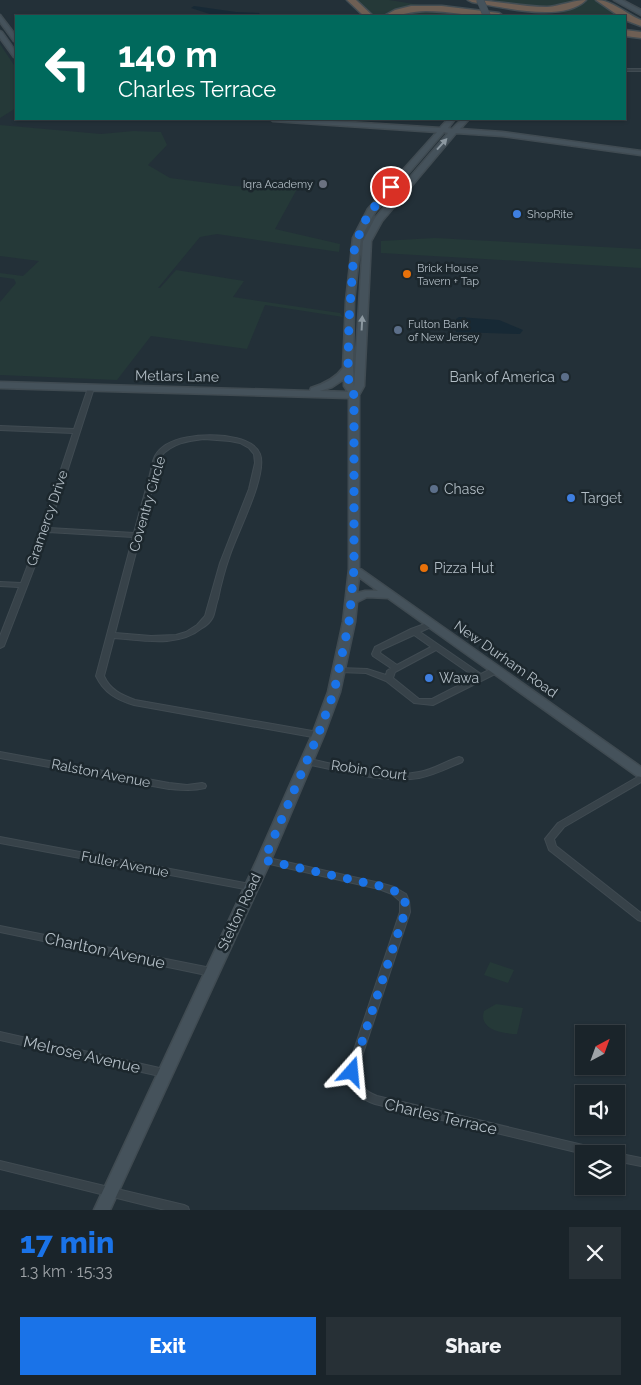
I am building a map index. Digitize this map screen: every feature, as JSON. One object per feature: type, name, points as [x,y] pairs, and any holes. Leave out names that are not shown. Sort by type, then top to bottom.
[{"type":"highway","points":[[351,0],[369,15]]},
{"type":"highway","points":[[408,0],[496,15]]},
{"type":"highway","points":[[469,1],[551,9],[570,6],[582,0]]},
{"type":"highway","points":[[600,0],[621,15]]},
{"type":"highway","points":[[469,1],[559,15]]},
{"type":"highway","points":[[390,15],[399,10],[421,7],[493,15]]},
{"type":"highway","points":[[626,18],[641,23]]},
{"type":"highway","points":[[626,25],[641,28]]},
{"type":"highway","points":[[626,33],[641,36]]},
{"type":"main road","points":[[480,0],[487,15]]},
{"type":"main road","points":[[617,0],[641,13]]},
{"type":"main road","points":[[0,17],[15,39]]},
{"type":"main road","points":[[0,33],[15,55]]},
{"type":"main road","points":[[309,120],[447,124]]},
{"type":"main road","points":[[368,120],[447,124],[458,128],[641,153]]},
{"type":"main road","points":[[470,121],[512,130],[641,148]]},
{"type":"main road","name":"Stelton Road","points":[[102,1210],[164,1072],[264,860],[318,735],[334,692],[349,622],[354,569],[354,395],[359,386],[367,241],[378,220],[444,141],[458,128],[470,121]]},
{"type":"main road","name":"Stelton Road","points":[[354,395],[349,386],[349,320],[354,251],[362,226],[371,211],[447,124]]},
{"type":"main road","points":[[458,128],[512,130]]},
{"type":"main road","points":[[300,392],[330,385],[342,377],[348,368]]},
{"type":"main road","name":"Metlars Lane","points":[[0,385],[354,395]]},
{"type":"main road","name":"New Durham Road","points":[[354,569],[641,774]]},
{"type":"main road","points":[[351,600],[365,594],[391,596]]},
{"type":"street","points":[[626,70],[641,70]]},
{"type":"street","name":"Gramercy Drive","points":[[0,646],[22,585],[45,530],[91,388]]},
{"type":"street","points":[[0,428],[76,431]]},
{"type":"street","name":"Coventry Circle","points":[[112,635],[163,640],[179,637],[203,625],[209,617],[226,554],[248,507],[258,463],[257,454],[247,445],[237,441],[213,437],[185,439],[163,450],[158,456],[100,676],[107,689],[134,702],[318,735]]},
{"type":"street","points":[[45,530],[137,535]]},
{"type":"street","points":[[0,584],[22,585]]},
{"type":"street","points":[[396,668],[376,654],[378,649],[430,624]]},
{"type":"street","points":[[414,631],[481,678]]},
{"type":"street","points":[[389,679],[391,671],[437,647]]},
{"type":"street","points":[[339,670],[367,671],[389,679],[416,700],[433,702],[496,670]]},
{"type":"street","name":"Ralston Avenue","points":[[0,755],[169,786],[187,788],[202,786]]},
{"type":"street","name":"Robin Court","points":[[306,760],[399,777],[420,775],[459,760]]},
{"type":"street","points":[[641,778],[561,825],[549,839],[552,848],[641,918]]},
{"type":"street","name":"Fuller Avenue","points":[[0,840],[250,887]]},
{"type":"street","name":"Charles Terrace","points":[[264,860],[380,886],[395,891],[404,898],[406,903],[405,912],[352,1072],[353,1084],[361,1093],[375,1100],[575,1147]]},
{"type":"street","name":"Charlton Avenue","points":[[0,929],[211,972]]},
{"type":"street","name":"Melrose Avenue","points":[[0,1036],[164,1072]]},
{"type":"street","points":[[625,1159],[641,1162]]},
{"type":"street","points":[[0,1165],[184,1210]]},
{"type":"green space","points":[[354,0],[389,0],[427,6],[415,6],[382,15],[371,15]]},
{"type":"green space","points":[[494,0],[575,0],[567,4],[547,7]]},
{"type":"green space","points":[[585,0],[598,0],[619,15],[576,15],[525,8],[574,7]]},
{"type":"green space","points":[[419,8],[472,15],[394,15]]},
{"type":"green space","points":[[0,44],[15,66],[15,109],[0,118]]},
{"type":"green space","points":[[0,125],[101,134],[133,131],[161,132],[167,145],[148,165],[170,178],[233,186],[297,189],[275,229],[340,244],[339,252],[217,234],[200,237],[158,288],[176,270],[244,281],[233,297],[340,313],[343,317],[265,305],[247,349],[151,336],[117,380],[0,375],[0,302],[16,283],[14,279],[0,277],[0,273],[23,276],[39,261],[0,256]]},
{"type":"green space","points":[[435,238],[641,249],[641,268],[381,253],[381,241]]},
{"type":"green space","points":[[490,962],[514,970],[508,983],[484,975]]},
{"type":"green space","points":[[496,1004],[523,1008],[517,1034],[493,1030],[485,1023],[484,1011]]},
{"type":"water","points":[[194,6],[236,12],[260,13],[257,15],[213,15],[191,8]]},
{"type":"water","points":[[459,317],[499,320],[523,330],[520,334],[456,332],[456,319]]},
{"type":"place","name":"Iqra Academy","points":[[323,184]]},
{"type":"place","name":"ShopRite","points":[[517,214]]},
{"type":"place","name":"Brick House Tavern + Tap","points":[[407,274]]},
{"type":"place","name":"Fulton Bank of New Jersey","points":[[398,330]]},
{"type":"place","name":"Bank of America","points":[[565,377]]},
{"type":"place","name":"Chase","points":[[434,489]]},
{"type":"place","name":"Target","points":[[571,498]]},
{"type":"place","name":"Pizza Hut","points":[[424,568]]},
{"type":"place","name":"Wawa","points":[[429,678]]},
{"type":"route","points":[[352,1072],[405,912],[406,903],[404,898],[395,891],[380,886],[264,860],[318,735],[334,692],[349,622],[354,569],[354,395],[349,386],[348,368],[354,251],[362,226],[371,211],[391,187]]}]
